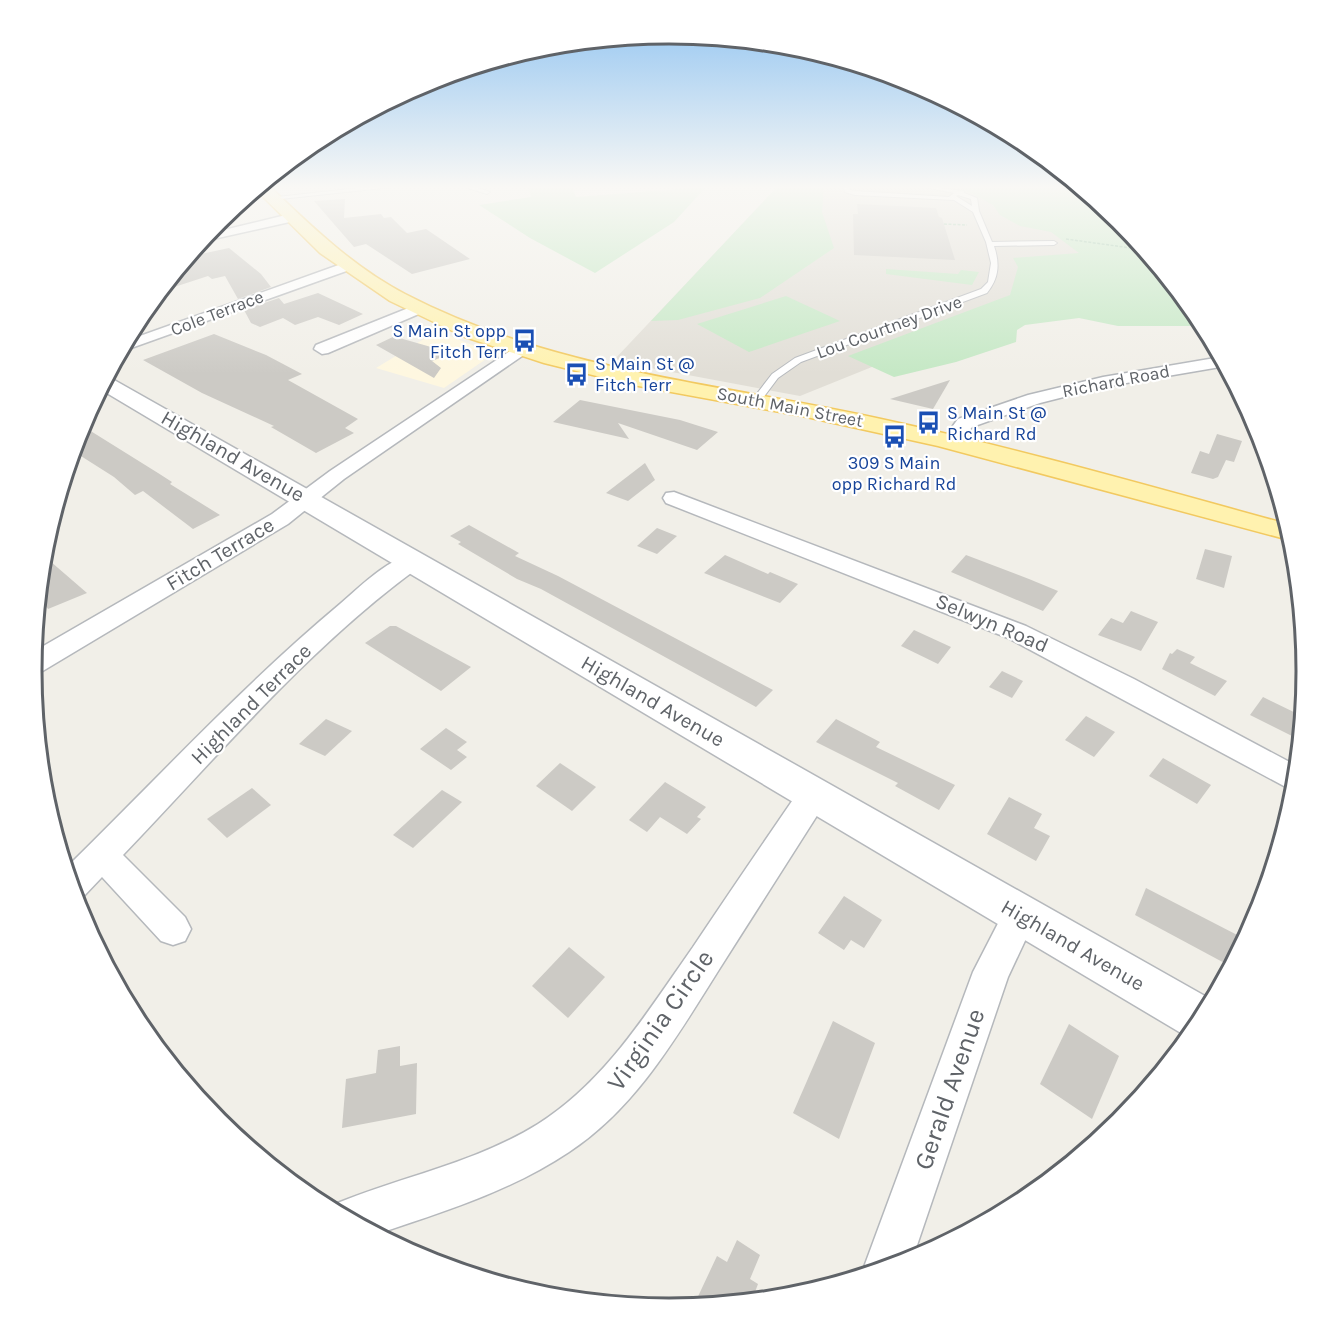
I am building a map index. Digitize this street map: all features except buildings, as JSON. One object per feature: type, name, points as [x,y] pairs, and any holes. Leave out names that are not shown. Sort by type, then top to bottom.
[{"type":"main road","name":"South Main Street","points":[[327,249],[344,263],[416,310],[469,333],[519,350],[613,374],[757,400],[951,442],[1280,530]]},
{"type":"street","name":"Cole Terrace","points":[[141,332],[344,263]]},
{"type":"street","name":"Cole Terrace","points":[[135,343],[344,263]]},
{"type":"street","points":[[322,349],[416,310]]},
{"type":"street","name":"Fitch Terrace","points":[[42,656],[280,519],[337,475],[519,350]]},
{"type":"street","name":"Richard Road","points":[[951,442],[965,423],[1034,399],[1103,382],[1215,363]]},
{"type":"street","name":"Highland Avenue","points":[[111,386],[1193,1015]]},
{"type":"street","name":"Selwyn Road","points":[[674,498],[1017,632],[1124,686],[1287,775]]},
{"type":"street","name":"Highland Terrace","points":[[78,879],[323,632],[370,591],[411,562]]},
{"type":"street","name":"Virginia Circle","points":[[361,1217],[459,1184],[519,1160],[569,1129],[594,1108],[635,1065],[814,794]]},
{"type":"street","points":[[100,858],[118,869],[173,929]]},
{"type":"street","name":"Gerald Avenue","points":[[891,1257],[984,990],[1020,915]]},
{"type":"lane","name":"Lou Courtney Drive","points":[[757,400],[775,376],[798,360],[984,291],[994,279],[997,267],[990,249]]},
{"type":"shaded area","points":[[719,249],[1132,249],[1174,299],[966,329],[800,396],[613,361]]},
{"type":"shaded area","points":[[437,331],[485,350],[489,357],[444,388],[376,368]]},
{"type":"green space","points":[[550,249],[633,249],[595,273]]},
{"type":"green space","points":[[719,249],[833,249],[760,298],[678,320],[651,321]]},
{"type":"green space","points":[[1073,249],[1132,249],[1166,289],[1192,326],[1118,326],[1079,318],[1025,325],[1017,330],[1016,342],[956,362],[894,377],[848,356],[1010,295],[1018,267],[1013,258],[1079,253]]},
{"type":"green space","points":[[886,269],[958,274],[961,270],[979,272],[972,285],[886,274]]},
{"type":"green space","points":[[786,296],[840,321],[749,352],[697,324]]},
{"type":"place","name":"S Main St opp Fitch Terr","points":[[524,341]]},
{"type":"place","name":"S Main St @ Fitch Terr","points":[[577,374]]},
{"type":"place","name":"S Main St @ Richard Rd","points":[[929,423]]},
{"type":"place","name":"309 S Main opp Richard Rd","points":[[894,437]]}]
